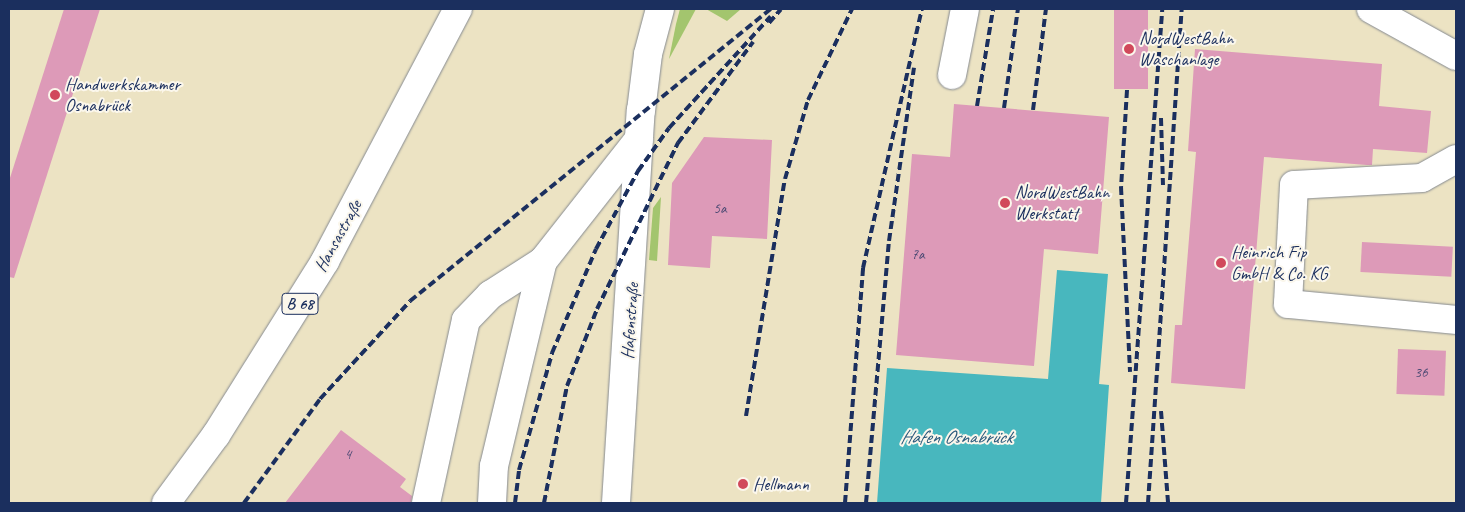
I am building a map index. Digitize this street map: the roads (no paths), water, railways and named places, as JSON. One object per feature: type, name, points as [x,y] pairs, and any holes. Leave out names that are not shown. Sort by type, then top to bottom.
[{"type":"main road","name":"Hansastraße","points":[[166,503],[221,427],[325,261],[458,9]]},
{"type":"main road","name":"Hafenstraße","points":[[616,503],[639,139],[648,54],[660,9]]},
{"type":"main road","points":[[952,75],[965,9]]},
{"type":"main road","points":[[1371,9],[1456,56]]},
{"type":"main road","points":[[492,503],[494,466],[543,261],[568,224],[639,139]]},
{"type":"main road","points":[[1456,159],[1422,178],[1294,185],[1288,304],[1456,320]]},
{"type":"main road","points":[[426,503],[466,320],[490,295],[543,261]]},
{"type":"water","name":"Hafen Osnabrück","points":[[1057,270],[1108,274],[1099,384],[1109,385],[1101,503],[877,503],[887,368],[1048,379]]},
{"type":"railway","points":[[244,503],[320,399],[410,301],[770,9]]},
{"type":"railway","points":[[769,23],[781,9]]},
{"type":"railway","points":[[746,416],[785,179],[808,100],[852,9]]},
{"type":"railway","points":[[845,503],[863,268],[922,9]]},
{"type":"railway","points":[[977,106],[993,9]]},
{"type":"railway","points":[[1004,108],[1018,9]]},
{"type":"railway","points":[[1033,110],[1046,9]]},
{"type":"railway","points":[[1126,503],[1162,9]]},
{"type":"railway","points":[[1148,503],[1182,9]]},
{"type":"railway","points":[[515,503],[519,470],[552,353],[596,249],[638,171],[669,128],[771,16]]},
{"type":"railway","points":[[544,503],[567,386],[597,309],[678,143],[753,42]]},
{"type":"railway","points":[[866,503],[889,241],[914,68]]},
{"type":"railway","points":[[1127,90],[1121,187],[1130,372]]},
{"type":"railway","points":[[1161,118],[1163,185]]},
{"type":"railway","points":[[1161,411],[1168,503]]},
{"type":"place","name":"NordWestBahn Waschanlage","points":[[1129,49]]},
{"type":"place","name":"Handwerkskammer Osnabrück","points":[[55,95]]},
{"type":"place","name":"NordWestBahn Werkstatt","points":[[1005,203]]},
{"type":"place","name":"Heinrich Fip GmbH & Co. KG","points":[[1221,263]]},
{"type":"place","name":"Hellmann","points":[[743,484]]}]
